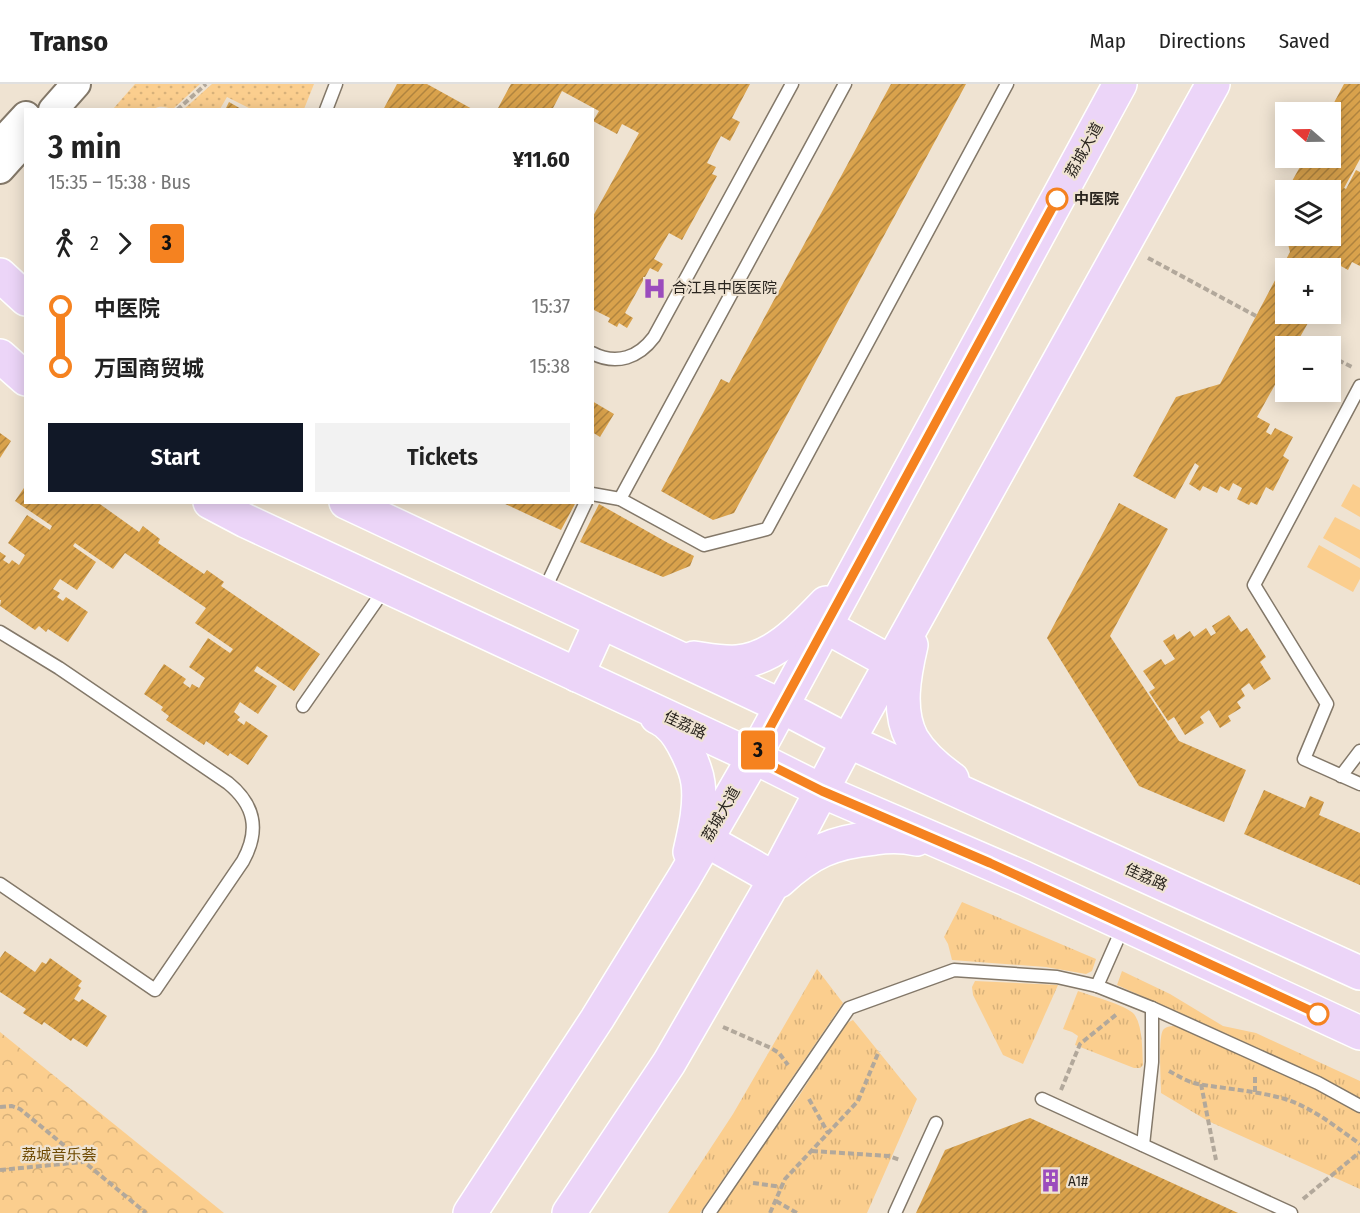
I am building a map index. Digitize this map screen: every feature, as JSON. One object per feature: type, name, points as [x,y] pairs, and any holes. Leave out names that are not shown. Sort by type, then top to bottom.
[{"type":"main road","name":"荔城大道","points":[[470,1213],[597,1019],[684,878],[754,757],[1120,84]]},
{"type":"main road","points":[[569,1213],[669,1063],[772,885],[848,741],[1213,84]]},
{"type":"main road","points":[[0,275],[24,297]]},
{"type":"main road","name":"佳荔路","points":[[214,504],[822,791],[1024,878],[1360,1033]]},
{"type":"main road","name":"佳荔路","points":[[350,504],[781,706],[848,741],[1360,974]]},
{"type":"main road","points":[[673,655],[737,662],[765,654],[800,629],[826,603],[859,562]]},
{"type":"main road","points":[[919,614],[906,665],[903,692],[911,736],[922,751],[945,774],[982,802]]},
{"type":"main road","points":[[577,675],[601,622]]},
{"type":"main road","points":[[825,626],[892,663]]},
{"type":"main road","points":[[636,703],[670,725],[686,750],[698,781],[695,830],[684,878]]},
{"type":"main road","points":[[1024,878],[1044,831]]},
{"type":"main road","points":[[772,885],[796,865],[815,854],[853,840],[906,836],[956,848]]},
{"type":"main road","points":[[706,840],[772,885]]},
{"type":"street","points":[[33,108],[54,84]]},
{"type":"street","points":[[55,108],[76,84]]},
{"type":"street","points":[[0,144],[24,118]]},
{"type":"street","points":[[0,169],[24,142]]},
{"type":"lane","points":[[327,108],[336,84]]},
{"type":"lane","points":[[594,354],[610,359],[621,359],[640,352],[654,337],[792,84]]},
{"type":"lane","points":[[620,498],[845,84]]},
{"type":"lane","points":[[594,494],[620,498],[704,545],[767,529],[1007,84]]},
{"type":"lane","points":[[1360,386],[1254,585],[1326,704],[1304,759],[1360,784]]},
{"type":"lane","points":[[542,594],[585,504]]},
{"type":"lane","points":[[303,706],[386,587]]},
{"type":"lane","points":[[0,632],[58,668],[228,783],[244,799],[249,808],[253,830],[243,861],[155,990],[0,884]]},
{"type":"lane","points":[[1341,776],[1360,751]]},
{"type":"lane","points":[[1097,986],[1124,925]]},
{"type":"lane","points":[[709,1213],[849,1008],[954,970],[1057,977],[1097,986],[1152,1008],[1318,1083],[1360,1106]]},
{"type":"lane","points":[[1143,1145],[1152,1062],[1152,1008]]},
{"type":"lane","points":[[1042,1099],[1290,1212]]},
{"type":"lane","points":[[896,1213],[936,1124]]},
{"type":"path","points":[[179,108],[206,84]]},
{"type":"path","points":[[1123,246],[1256,316]]},
{"type":"path","points":[[1341,362],[1360,372]]},
{"type":"path","points":[[1054,1105],[1080,1044],[1134,1001]]},
{"type":"path","points":[[697,1015],[779,1053],[799,1081],[828,1133]]},
{"type":"path","points":[[770,1213],[785,1179],[858,1101],[879,1051]]},
{"type":"path","points":[[1152,1062],[1196,1083],[1246,1090],[1303,1106],[1360,1144]]},
{"type":"path","points":[[1201,1084],[1220,1180]]},
{"type":"path","points":[[0,1107],[12,1106],[20,1109],[146,1213]]},
{"type":"path","points":[[812,1151],[889,1156],[917,1166]]},
{"type":"path","points":[[1290,1212],[1360,1152]]},
{"type":"path","points":[[0,1170],[84,1162]]},
{"type":"path","points":[[732,1180],[782,1186]]},
{"type":"path","points":[[776,1202],[797,1213]]},
{"type":"green space","points":[[135,84],[200,84],[174,108],[114,108]]},
{"type":"green space","points":[[212,84],[314,84],[304,108],[249,108],[227,97],[221,108],[185,108]]},
{"type":"green space","points":[[1353,484],[1360,488],[1360,517],[1341,506]]},
{"type":"green space","points":[[1335,517],[1360,530],[1360,559],[1323,538]]},
{"type":"green space","points":[[1319,545],[1360,568],[1360,579],[1353,592],[1307,567]]},
{"type":"green space","points":[[962,902],[1096,959],[1092,971],[1086,974],[1046,967],[952,960],[944,937]]},
{"type":"green space","points":[[817,969],[843,1003],[700,1213],[668,1213],[733,1114]]},
{"type":"green space","points":[[1122,971],[1170,994],[1223,1026],[1256,1033],[1360,1081],[1360,1098],[1255,1047],[1117,985]]},
{"type":"green space","points":[[975,981],[1058,985],[1023,1064],[1003,1055],[973,995],[972,987]]},
{"type":"green space","points":[[1078,991],[1116,1004],[1134,1014],[1142,1038],[1143,1065],[1140,1068],[1134,1068],[1075,1045],[1078,1036],[1063,1029]]},
{"type":"green space","points":[[853,1020],[917,1099],[867,1213],[716,1213],[799,1096],[845,1024]]},
{"type":"green space","points":[[1177,1026],[1333,1096],[1360,1113],[1360,1189],[1208,1121],[1161,1093],[1161,1035],[1166,1028]]},
{"type":"green space","name":"荔城音乐荟","points":[[0,1032],[224,1213],[0,1213]]},
{"type":"building","points":[[397,84],[427,84],[470,108],[384,108]]},
{"type":"building","points":[[511,84],[750,84],[732,118],[740,122],[730,141],[721,136],[707,163],[716,167],[712,174],[717,176],[682,240],[669,233],[654,259],[663,264],[658,272],[650,268],[625,313],[633,318],[627,328],[619,323],[617,327],[608,322],[610,318],[594,310],[594,214],[639,133],[622,124],[617,134],[594,122],[599,111],[562,91],[553,108],[498,108]]},
{"type":"building","points":[[891,84],[966,84],[734,513],[713,520],[661,491],[721,379],[729,383]]},
{"type":"building","points":[[1344,84],[1360,84],[1360,159],[1344,188],[1346,189],[1356,170],[1360,172],[1360,266],[1352,262],[1348,270],[1341,266],[1341,258],[1287,258],[1290,252],[1288,246],[1341,246],[1341,180],[1293,180],[1299,168],[1341,168],[1341,102],[1334,102]]},
{"type":"building","points":[[229,102],[240,108],[226,108]]},
{"type":"building","points":[[1275,280],[1275,324],[1307,324],[1301,336],[1275,336],[1275,385],[1257,417],[1270,424],[1266,432],[1271,435],[1275,428],[1293,437],[1283,456],[1289,460],[1273,491],[1266,487],[1257,505],[1251,502],[1249,505],[1237,499],[1242,488],[1233,483],[1229,491],[1220,486],[1217,493],[1203,486],[1200,491],[1189,484],[1199,466],[1195,463],[1175,499],[1133,476],[1176,397],[1220,384]]},
{"type":"building","points":[[594,402],[614,414],[600,437],[594,433]]},
{"type":"building","points":[[0,433],[11,441],[0,458]]},
{"type":"building","points":[[24,488],[24,504],[100,504],[139,532],[143,526],[160,539],[158,543],[204,574],[207,570],[224,582],[221,586],[320,654],[294,691],[257,666],[254,671],[277,686],[258,714],[240,702],[234,712],[240,717],[237,720],[244,725],[246,721],[268,736],[248,765],[230,753],[228,756],[206,741],[204,745],[166,720],[169,716],[161,710],[163,707],[144,694],[164,664],[186,679],[183,683],[190,688],[192,684],[199,688],[205,678],[189,667],[208,638],[230,653],[233,649],[195,623],[206,608],[125,553],[113,569],[75,543],[73,546],[96,562],[77,590],[60,579],[53,589],[60,593],[57,597],[63,601],[66,597],[88,612],[68,642],[48,629],[46,632],[39,626],[35,630],[0,606],[0,552],[6,556],[3,560],[9,564],[12,560],[19,565],[25,555],[8,543],[27,515],[50,530],[52,526],[15,501]]},
{"type":"building","points":[[1119,503],[1168,529],[1110,636],[1179,741],[1246,770],[1224,822],[1139,786],[1047,638]]},
{"type":"building","points":[[505,504],[575,504],[561,530]]},
{"type":"building","points":[[599,504],[694,556],[690,566],[663,577],[580,542]]},
{"type":"building","points":[[1229,615],[1241,632],[1247,628],[1266,657],[1260,662],[1271,679],[1254,690],[1249,683],[1241,689],[1245,696],[1237,702],[1241,708],[1228,716],[1231,721],[1220,728],[1209,710],[1200,717],[1204,723],[1185,735],[1174,717],[1168,721],[1149,692],[1155,688],[1143,671],[1161,659],[1165,665],[1175,659],[1163,641],[1174,634],[1177,640],[1190,631],[1194,637],[1206,628],[1211,636],[1216,633],[1212,626]]},
{"type":"building","points":[[1264,790],[1305,808],[1310,796],[1324,802],[1319,815],[1360,833],[1360,885],[1244,834]]},
{"type":"building","points":[[5,951],[35,972],[42,962],[46,964],[50,958],[82,981],[78,986],[81,988],[74,999],[79,1002],[82,999],[107,1016],[87,1047],[73,1038],[71,1041],[44,1022],[42,1025],[23,1013],[26,1009],[0,992],[0,958]]},
{"type":"building","name":"A1#","points":[[1030,1118],[1238,1213],[916,1213],[945,1150]]},
{"type":"bus line","name":"3","points":[[1057,199],[754,757],[822,791],[990,863],[1318,1014]]},
{"type":"place","name":"中医院","points":[[1057,199]]},
{"type":"place","name":"合江县中医医院","points":[[654,288]]},
{"type":"place","name":"A1#","points":[[1050,1181]]}]
